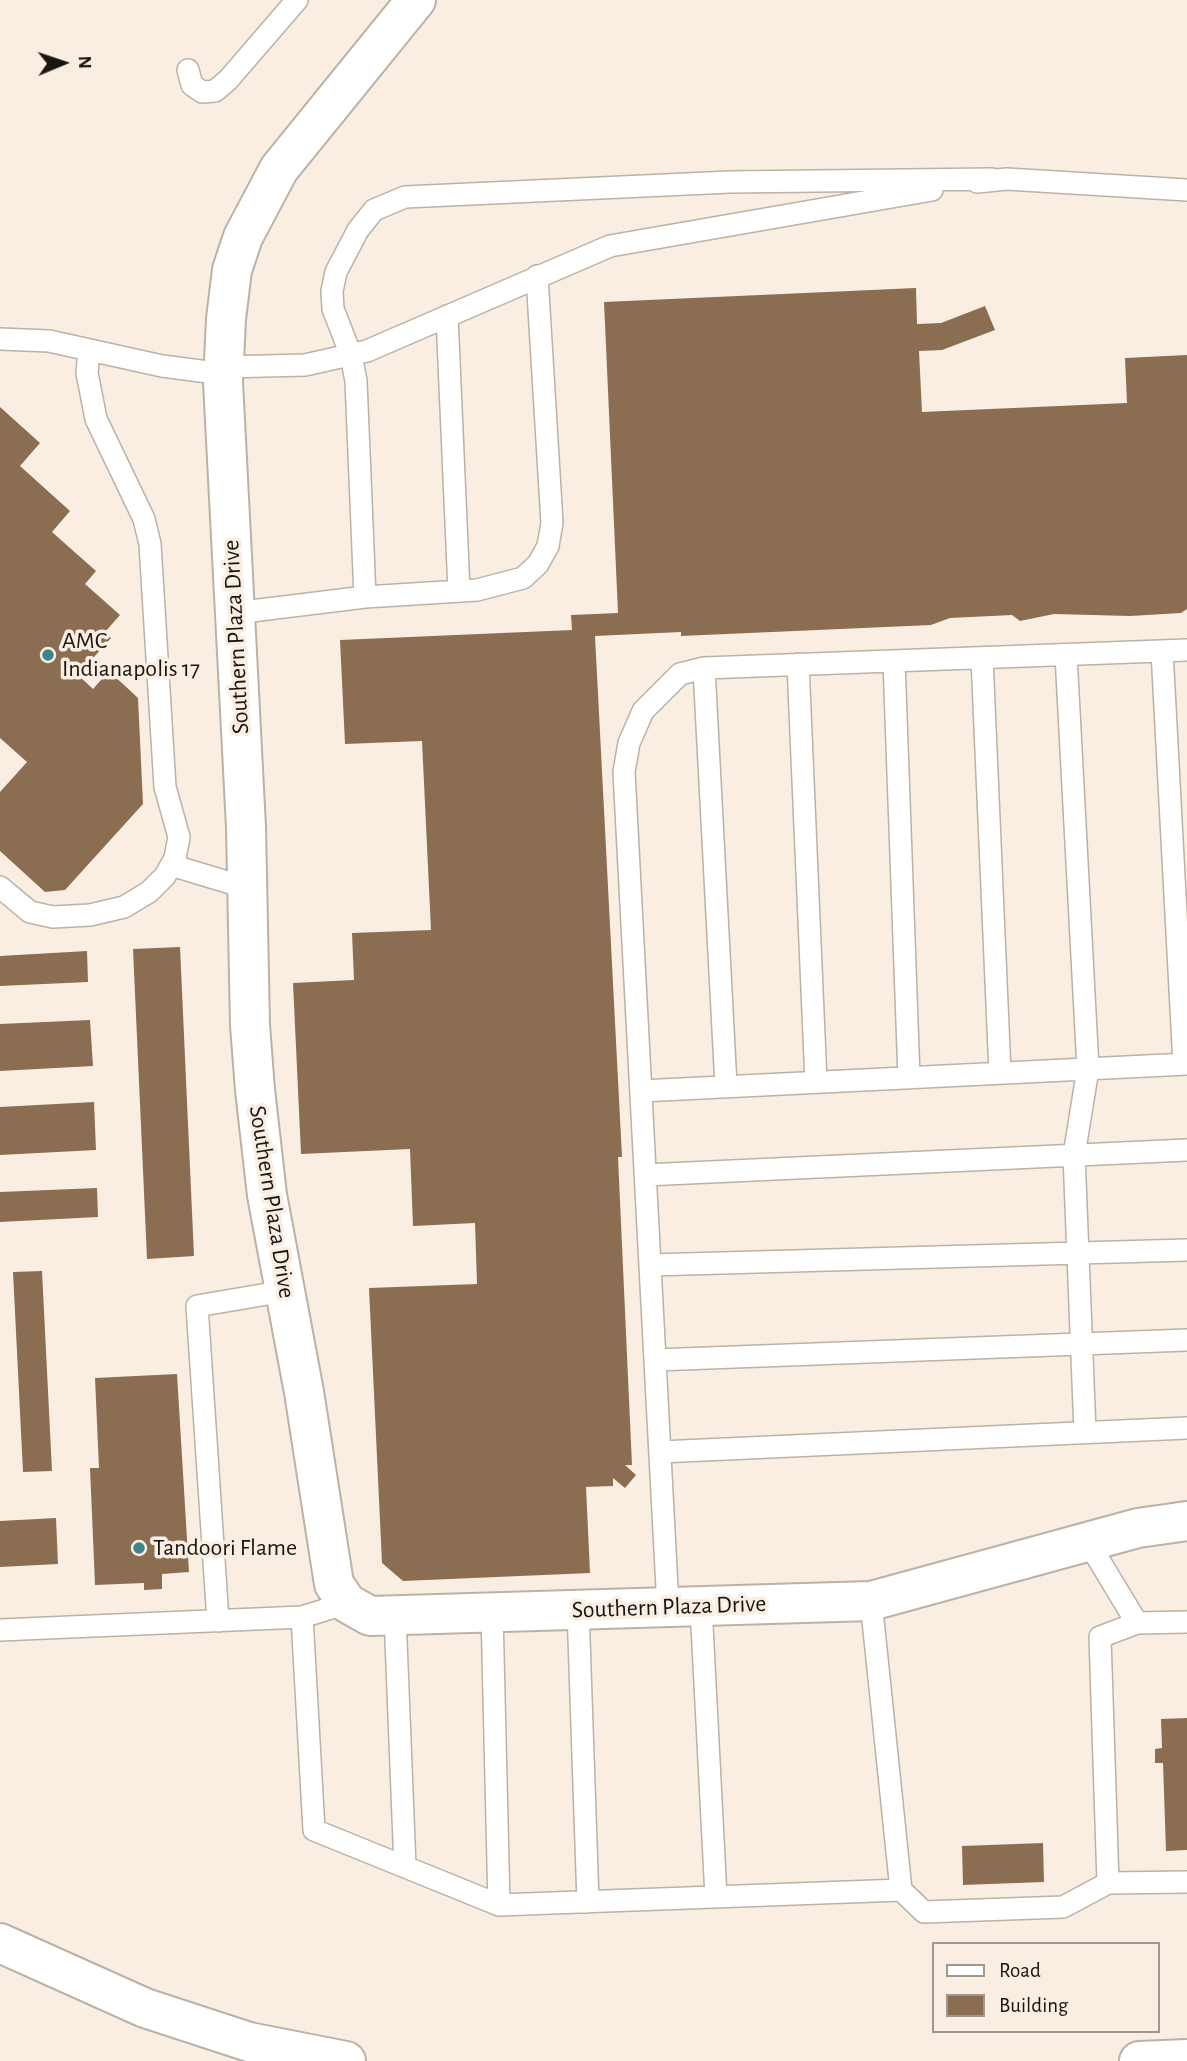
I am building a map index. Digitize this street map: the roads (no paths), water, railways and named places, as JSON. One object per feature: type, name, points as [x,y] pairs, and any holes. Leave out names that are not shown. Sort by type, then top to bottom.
[{"type":"main road","name":"Southern Plaza Drive","points":[[416,0],[279,169],[260,202],[243,237],[232,270],[223,371],[255,1090],[267,1195],[334,1584],[348,1603],[370,1616],[871,1601],[1138,1528],[1187,1521]]},
{"type":"main road","points":[[0,1943],[145,2008],[250,2042],[346,2061]]},
{"type":"main road","points":[[1139,2061],[1187,2059]]},
{"type":"lane","points":[[188,70],[192,85],[202,92],[215,91],[228,80],[297,0]]},
{"type":"lane","points":[[0,339],[49,341],[162,366],[223,371],[305,365],[351,355],[610,246],[992,179]]},
{"type":"lane","points":[[365,597],[356,381],[351,355],[333,309],[332,291],[336,272],[358,230],[374,210],[405,197],[730,182],[992,179],[1187,190]]},
{"type":"lane","points":[[235,613],[365,597],[499,587],[523,578],[538,564],[548,547],[552,523],[537,276]]},
{"type":"lane","points":[[447,316],[459,591]]},
{"type":"lane","points":[[0,887],[30,912],[53,917],[90,915],[124,907],[149,892],[165,876],[179,837],[165,787],[150,544],[144,519],[96,419],[88,373],[89,350]]},
{"type":"lane","points":[[716,1897],[685,1606],[660,1452],[624,772],[629,743],[643,711],[680,674],[704,668],[1187,650]]},
{"type":"lane","points":[[641,1091],[1185,1064],[1162,651]]},
{"type":"lane","points":[[1066,655],[1088,1069],[1074,1155],[1085,1432]]},
{"type":"lane","points":[[982,658],[1000,1073]]},
{"type":"lane","points":[[894,661],[909,1078]]},
{"type":"lane","points":[[798,664],[816,1082]]},
{"type":"lane","points":[[704,668],[726,1086]]},
{"type":"lane","points":[[171,865],[247,888]]},
{"type":"lane","points":[[645,1175],[1187,1150]]},
{"type":"lane","points":[[650,1265],[1187,1250]]},
{"type":"lane","points":[[218,1621],[197,1307],[285,1291]]},
{"type":"lane","points":[[655,1360],[1187,1340]]},
{"type":"lane","points":[[660,1452],[1187,1428]]},
{"type":"lane","points":[[1088,1542],[1137,1623]]},
{"type":"lane","points":[[871,1601],[901,1890],[924,1912],[1063,1907],[1108,1884],[1187,1882]]},
{"type":"lane","points":[[0,1630],[302,1617],[348,1603]]},
{"type":"lane","points":[[578,1609],[588,1902]]},
{"type":"lane","points":[[492,1612],[499,1905]]},
{"type":"lane","points":[[395,1615],[405,1867]]},
{"type":"lane","points":[[302,1617],[314,1830],[499,1905],[901,1890]]},
{"type":"lane","points":[[1108,1884],[1100,1637],[1137,1623],[1187,1622]]},
{"type":"place","name":"AMC Indianapolis 17","points":[[48,655]]},
{"type":"place","name":"Tandoori Flame","points":[[139,1548]]}]
